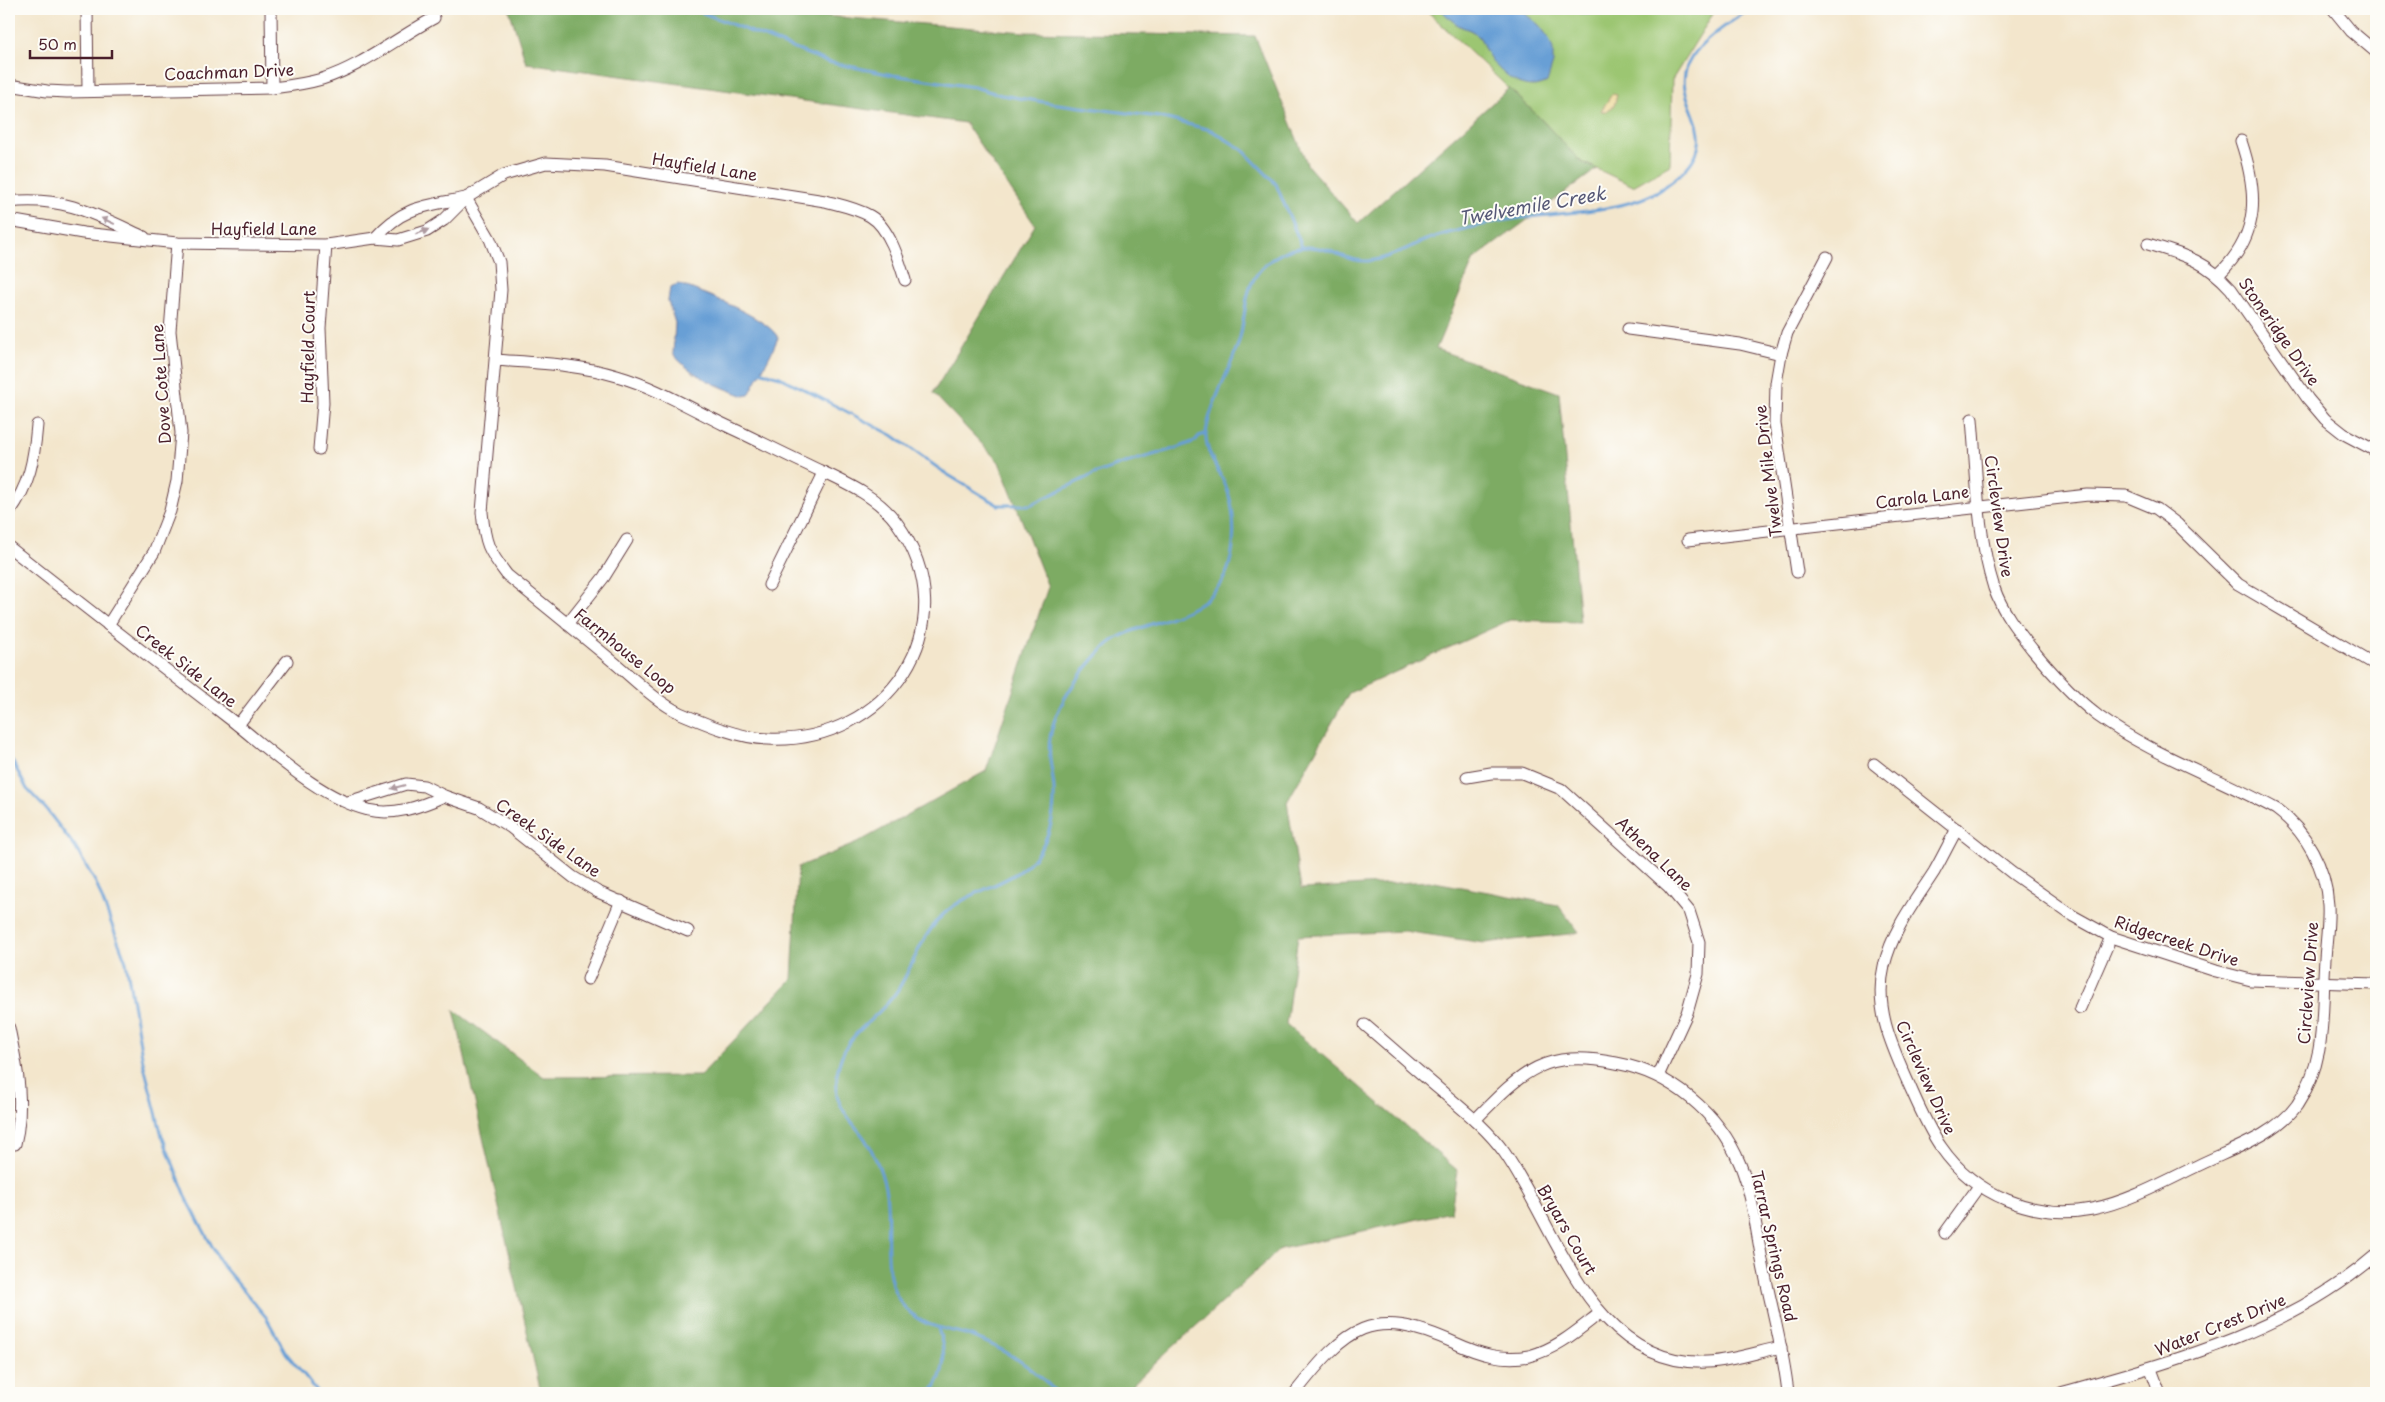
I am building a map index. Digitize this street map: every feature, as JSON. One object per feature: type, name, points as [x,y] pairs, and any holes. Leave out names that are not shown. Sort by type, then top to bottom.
[{"type":"street","points":[[87,9],[88,90]]},
{"type":"street","points":[[271,9],[272,88]]},
{"type":"street","points":[[2333,9],[2351,31],[2376,52]]},
{"type":"street","name":"Coachman Drive","points":[[9,85],[47,92],[272,88],[304,84],[352,66],[434,18]]},
{"type":"street","points":[[2218,275],[2229,265],[2239,249],[2248,230],[2254,208],[2251,176],[2241,141]]},
{"type":"street","name":"Hayfield Lane","points":[[9,220],[83,233],[177,243],[326,245],[375,238],[398,240],[427,231],[444,220],[466,198],[504,174],[546,163],[605,166],[825,201],[855,209],[872,217],[893,244],[905,280]]},
{"type":"street","name":"Hayfield Lane","points":[[375,238],[389,222],[418,208],[466,198]]},
{"type":"street","name":"Farmhouse Loop","points":[[466,198],[490,239],[499,262],[501,290],[495,360],[482,512],[484,537],[490,552],[508,575],[648,691],[677,711],[743,735],[766,739],[790,738],[818,733],[850,722],[882,701],[898,683],[911,663],[922,629],[924,596],[922,579],[909,543],[896,522],[879,504],[824,473],[661,394],[619,376],[578,366],[495,360]]},
{"type":"street","name":"Hayfield Lane","points":[[9,202],[26,200],[56,201],[93,214],[152,241]]},
{"type":"street","name":"Dove Cote Lane","points":[[108,625],[141,576],[154,552],[170,511],[177,481],[181,433],[170,331],[177,243]]},
{"type":"street","name":"Stoneridge Drive","points":[[2148,244],[2190,256],[2218,275],[2231,289],[2308,399],[2325,419],[2344,434],[2376,451]]},
{"type":"street","name":"Hayfield Court","points":[[319,449],[323,403],[320,328],[326,245]]},
{"type":"street","name":"Twelve Mile Drive","points":[[1797,572],[1775,424],[1776,383],[1781,354],[1797,311],[1827,257]]},
{"type":"street","points":[[1628,329],[1740,344],[1781,354]]},
{"type":"street","name":"Circleview Drive","points":[[1957,829],[1935,870],[1897,930],[1884,968],[1882,988],[1885,1028],[1909,1084],[1941,1147],[1979,1186],[1995,1196],[2034,1208],[2074,1212],[2094,1209],[2150,1188],[2257,1136],[2276,1125],[2292,1112],[2303,1095],[2316,1068],[2322,1038],[2328,904],[2316,860],[2307,840],[2293,823],[2276,809],[2119,729],[2073,695],[2050,671],[2004,610],[1988,569],[1972,419]]},
{"type":"street","points":[[9,513],[28,479],[35,455],[37,425]]},
{"type":"street","points":[[769,585],[824,473]]},
{"type":"street","name":"Carola Lane","points":[[1688,540],[1980,506],[2116,494],[2136,499],[2157,509],[2177,524],[2238,584],[2376,665]]},
{"type":"street","points":[[567,624],[604,577],[627,540]]},
{"type":"street","name":"Creek Side Lane","points":[[9,548],[272,753],[324,790],[348,802],[383,813],[420,806],[444,796]]},
{"type":"street","points":[[238,725],[287,661]]},
{"type":"street","name":"Ridgecreek Drive","points":[[1874,764],[2052,902],[2111,937],[2216,971],[2251,980],[2376,984]]},
{"type":"street","name":"Athena Lane","points":[[1467,777],[1511,772],[1532,776],[1561,789],[1669,887],[1689,911],[1698,942],[1698,974],[1687,1013],[1658,1076]]},
{"type":"street","name":"Creek Side Lane","points":[[348,802],[406,784],[424,786],[444,796],[479,808],[510,827],[573,877],[598,892],[688,931]]},
{"type":"street","points":[[588,979],[621,901]]},
{"type":"street","points":[[2080,1008],[2111,937]]},
{"type":"street","name":"Bryars Court","points":[[1365,1025],[1475,1120],[1503,1151],[1563,1255],[1600,1313],[1619,1333],[1636,1345],[1666,1357],[1686,1361],[1707,1362],[1728,1359],[1781,1346]]},
{"type":"street","points":[[9,1028],[19,1081],[20,1111],[12,1143]]},
{"type":"street","name":"Tarrar Springs Road","points":[[1475,1120],[1519,1078],[1538,1066],[1560,1060],[1594,1058],[1626,1064],[1658,1076],[1695,1102],[1725,1135],[1737,1158],[1746,1187],[1781,1346],[1788,1393]]},
{"type":"street","points":[[1945,1233],[1979,1186]]},
{"type":"street","name":"Water Crest Drive","points":[[2061,1393],[2150,1369],[2265,1325],[2302,1307],[2359,1271],[2376,1255]]},
{"type":"street","points":[[1295,1393],[1331,1349],[1348,1337],[1367,1328],[1388,1324],[1408,1325],[1429,1331],[1485,1355],[1516,1357],[1537,1353],[1556,1345],[1600,1313]]},
{"type":"street","points":[[2150,1369],[2160,1393]]},
{"type":"green space","points":[[509,9],[787,9],[800,14],[1024,32],[1255,36],[1308,166],[1358,223],[1509,88],[1580,161],[1597,169],[1474,259],[1436,349],[1559,393],[1580,622],[1510,620],[1349,693],[1287,802],[1301,889],[1429,881],[1558,905],[1579,933],[1484,943],[1404,931],[1298,936],[1286,1024],[1457,1170],[1451,1212],[1280,1249],[1135,1382],[1129,1393],[541,1393],[454,1010],[544,1077],[700,1076],[792,979],[798,867],[857,843],[986,771],[1048,587],[999,462],[933,393],[1035,225],[965,123],[526,63]]},
{"type":"green space","points":[[1425,9],[1440,9],[1458,25],[1473,32],[1480,38],[1487,53],[1505,74],[1521,84],[1530,86],[1547,82],[1548,37],[1539,25],[1519,9],[1572,9],[1588,14],[1604,9],[1716,9],[1672,80],[1670,165],[1633,186],[1580,161],[1537,115]]},
{"type":"sand","points":[[1612,94],[1617,95],[1614,106],[1606,111],[1601,111]]},
{"type":"water","points":[[1440,9],[1519,9],[1539,25],[1548,37],[1553,49],[1553,63],[1547,82],[1529,86],[1513,80],[1492,61],[1476,34],[1458,25]]},
{"type":"water","points":[[1572,9],[1604,9],[1588,14]]},
{"type":"water","points":[[678,284],[733,306],[763,323],[778,338],[749,395],[744,396],[706,379],[689,369],[673,354],[675,323],[668,301],[670,287]]},
{"type":"waterway","points":[[693,9],[828,62],[893,75],[974,87],[1001,95],[1159,117],[1211,130],[1243,150],[1276,184],[1302,247]]},
{"type":"waterway","name":"Twelvemile Creek","points":[[1057,1393],[1028,1367],[995,1346],[971,1336],[926,1323],[913,1315],[901,1303],[893,1288],[889,1272],[885,1187],[868,1144],[845,1113],[837,1095],[837,1074],[840,1059],[846,1047],[861,1028],[889,1002],[897,991],[924,940],[937,921],[956,904],[1014,875],[1025,867],[1039,851],[1048,835],[1054,807],[1054,789],[1049,751],[1052,729],[1062,703],[1082,673],[1108,644],[1119,637],[1192,608],[1216,590],[1225,576],[1232,555],[1233,518],[1229,494],[1210,455],[1206,436],[1207,425],[1215,400],[1237,349],[1251,284],[1261,269],[1275,257],[1300,247],[1327,250],[1356,260],[1375,260],[1390,256],[1426,240],[1463,229],[1525,217],[1604,208],[1641,199],[1655,193],[1676,178],[1692,162],[1698,147],[1699,133],[1686,93],[1684,79],[1692,56],[1724,27],[1750,9]]},
{"type":"waterway","points":[[759,371],[780,377],[892,435],[945,473],[998,505],[1030,505],[1094,474],[1180,447],[1206,434]]},
{"type":"waterway","points":[[9,755],[27,789],[46,809],[75,847],[96,883],[126,962],[143,1062],[162,1136],[188,1201],[222,1265],[266,1317],[286,1353],[319,1393]]},
{"type":"waterway","name":"Twelvemile Creek","points":[[931,1393],[940,1377],[944,1362],[943,1345],[938,1328]]}]
